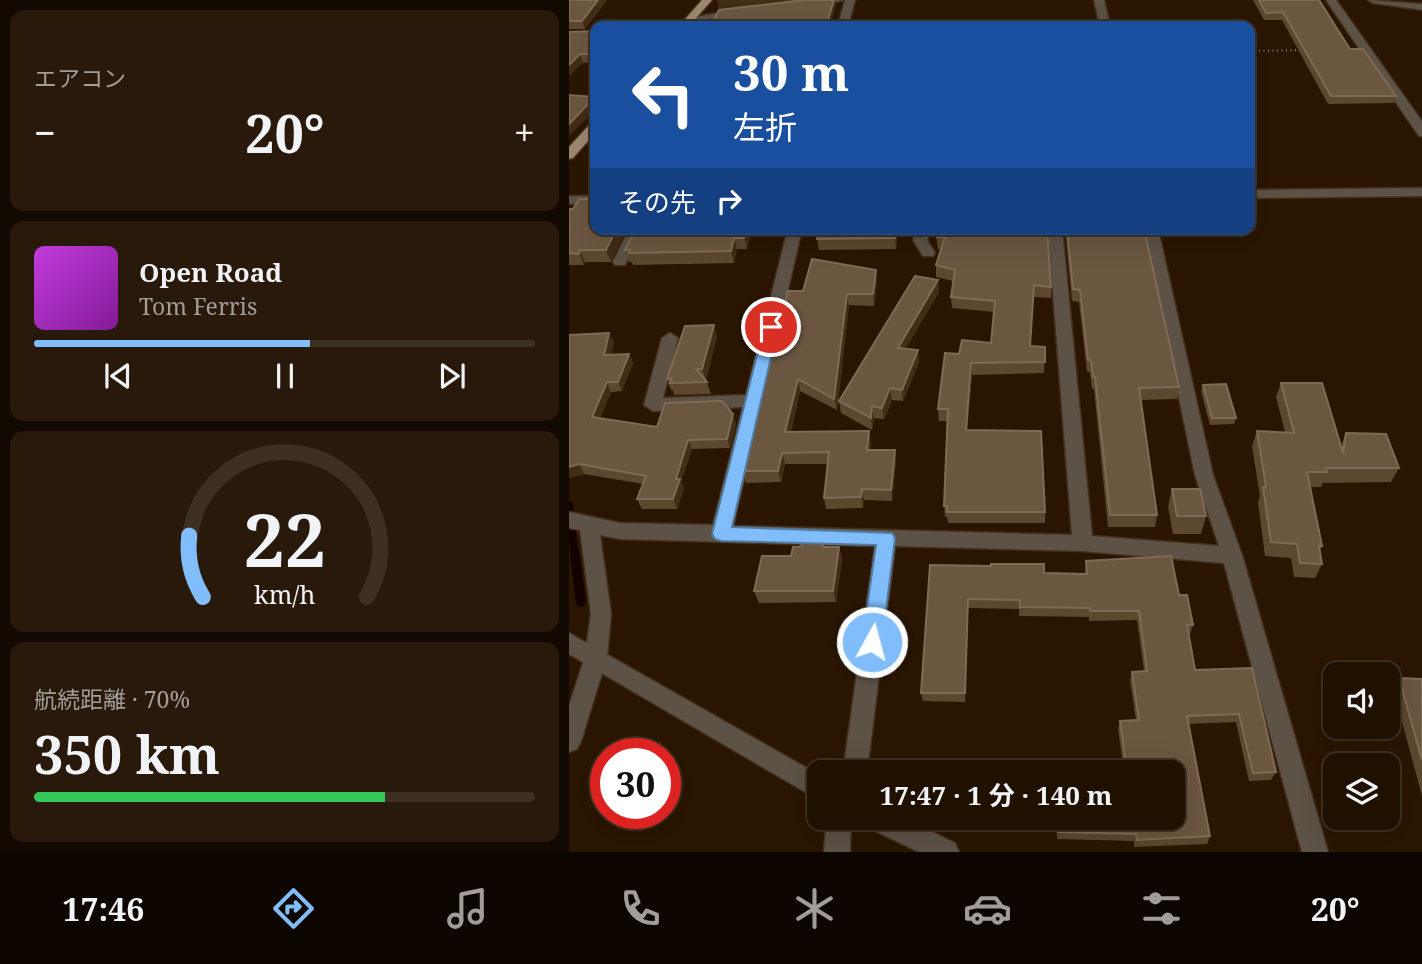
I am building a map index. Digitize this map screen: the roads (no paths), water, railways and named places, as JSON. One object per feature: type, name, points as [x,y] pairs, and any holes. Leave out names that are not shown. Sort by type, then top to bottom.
[{"type":"main road","points":[[689,21],[707,0]]},
{"type":"main road","points":[[569,155],[590,132]]},
{"type":"street","points":[[803,4],[840,0]]},
{"type":"street","points":[[844,21],[850,0]]},
{"type":"street","points":[[1099,0],[1104,21]]},
{"type":"street","points":[[1331,0],[1422,133]]},
{"type":"street","points":[[1373,0],[1422,7]]},
{"type":"street","points":[[697,21],[753,10]]},
{"type":"street","points":[[1255,194],[1422,192]]},
{"type":"street","points":[[569,200],[590,200]]},
{"type":"street","points":[[620,262],[633,235]]},
{"type":"street","points":[[721,534],[794,235]]},
{"type":"street","points":[[922,235],[920,240],[928,253]]},
{"type":"street","points":[[1056,235],[1083,543]]},
{"type":"street","points":[[1152,235],[1204,475],[1232,555],[1315,852]]},
{"type":"street","points":[[670,338],[652,405],[753,401]]},
{"type":"street","points":[[569,741],[596,657],[601,614],[579,522],[620,531],[1083,543],[1232,555]]},
{"type":"street","points":[[857,760],[886,538]]},
{"type":"street","points":[[569,643],[807,781]]},
{"type":"street","points":[[837,852],[838,830]]},
{"type":"street","points":[[901,830],[946,852]]},
{"type":"waterway","points":[[569,505],[575,557]]},
{"type":"waterway","points":[[575,555],[581,602]]}]
